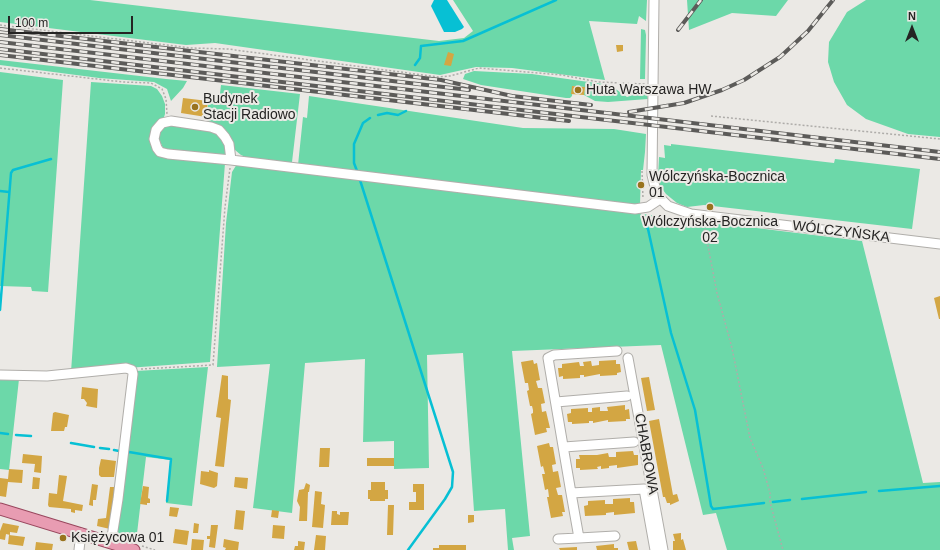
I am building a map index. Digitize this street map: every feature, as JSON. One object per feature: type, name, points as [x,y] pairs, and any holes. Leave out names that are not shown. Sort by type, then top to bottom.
[{"type":"main road","points":[[0,508],[134,550]]},
{"type":"street","points":[[231,160],[229,144],[219,130],[201,124],[166,122],[158,127],[155,134],[155,143],[160,152],[168,154],[231,160],[635,209],[648,207],[660,199],[653,185],[652,175],[654,0]]},
{"type":"street","name":"WÓLCZYŃSKA","points":[[660,199],[678,211],[701,216],[940,244]]},
{"type":"street","points":[[579,538],[548,363],[550,356],[617,350]]},
{"type":"street","name":"CHABROWA","points":[[628,358],[663,550]]},
{"type":"street","points":[[0,375],[47,376],[126,368],[132,370],[133,374],[118,499],[110,543]]},
{"type":"street","points":[[556,402],[627,396]]},
{"type":"street","points":[[564,447],[634,442]]},
{"type":"street","points":[[571,493],[644,489],[655,550]]},
{"type":"street","points":[[79,550],[81,534]]},
{"type":"street","points":[[558,539],[615,536]]},
{"type":"path","points":[[0,25],[190,48],[228,49],[438,77],[450,76],[479,68],[562,75],[598,82],[653,84]]},
{"type":"path","points":[[0,68],[123,82],[151,83],[162,89],[166,99],[166,122]]},
{"type":"path","points":[[711,116],[940,139]]},
{"type":"path","points":[[132,370],[213,365],[225,207],[231,160]]},
{"type":"path","points":[[642,171],[642,190]]},
{"type":"path","points":[[701,216],[704,222],[716,293],[732,348],[750,438],[763,468],[770,493],[770,502],[783,550]]},
{"type":"green space","points":[[0,0],[90,0],[439,41],[464,38],[473,31],[453,0],[647,0],[646,21],[639,16],[637,24],[589,21],[605,80],[512,68],[476,67],[440,75],[215,43],[186,45],[0,22]]},
{"type":"green space","points":[[687,0],[788,0],[776,16],[732,13],[689,30]]},
{"type":"green space","points":[[866,0],[940,0],[940,137],[908,134],[866,119],[847,105],[834,82],[828,62],[829,42],[847,12]]},
{"type":"green space","points":[[641,29],[645,30],[646,35],[645,79],[640,79]]},
{"type":"green space","points":[[0,60],[187,81],[183,88],[171,101],[167,89],[154,82],[99,78],[0,65]]},
{"type":"green space","points":[[474,71],[532,74],[610,85],[627,97],[636,94],[638,87],[641,86],[645,87],[648,99],[608,102],[595,101],[584,95],[585,87],[573,86],[572,96],[570,98],[566,98],[481,85],[463,79],[465,74]]},
{"type":"green space","points":[[0,72],[63,80],[48,292],[32,291],[31,287],[0,286]]},
{"type":"green space","points":[[91,82],[151,86],[157,89],[165,104],[165,114],[154,149],[225,163],[210,362],[71,372]]},
{"type":"green space","points":[[221,85],[300,94],[292,162],[290,164],[250,159],[241,155],[235,150],[225,129],[207,123],[208,101],[219,102]]},
{"type":"green space","points":[[309,96],[523,128],[614,129],[646,134],[643,170],[641,170],[640,205],[298,165],[303,117],[307,118]]},
{"type":"green space","points":[[169,125],[215,131],[225,143],[226,154],[223,156],[168,150],[163,148],[158,137],[159,132],[163,127]]},
{"type":"green space","points":[[671,144],[834,163],[835,159],[920,169],[912,229],[704,205],[687,207],[677,203],[666,194],[660,186],[658,178],[659,157],[665,158],[664,145],[671,146]]},
{"type":"green space","points":[[237,164],[862,241],[923,483],[940,482],[940,550],[727,550],[716,513],[703,515],[661,345],[512,351],[530,536],[512,538],[514,550],[508,550],[505,509],[474,511],[463,353],[427,355],[429,468],[394,469],[394,441],[363,442],[365,359],[305,363],[292,513],[253,508],[270,364],[217,367],[226,223],[232,172]]},
{"type":"green space","points":[[208,367],[192,506],[166,503],[171,460],[146,457],[136,542],[115,536],[135,371]]},
{"type":"green space","points":[[0,379],[19,379],[9,470],[0,469]]},
{"type":"water","points":[[434,0],[447,0],[464,27],[455,32],[444,32],[431,6]]},
{"type":"building","points":[[616,45],[623,45],[623,51],[617,52]]},
{"type":"building","points":[[448,52],[454,54],[451,66],[444,65]]},
{"type":"building","name":"Huta Warszawa HW","points":[[572,86],[585,87],[584,95],[571,94]]},
{"type":"building","name":"Budynek Stacji Radiowo","points":[[183,98],[208,101],[206,117],[181,113]]},
{"type":"building","points":[[940,296],[940,319],[939,319],[934,298]]},
{"type":"building","points":[[533,360],[534,364],[537,363],[540,380],[536,381],[538,388],[542,388],[545,403],[541,404],[542,412],[546,411],[550,428],[546,428],[547,432],[535,435],[531,414],[533,413],[533,410],[532,406],[530,406],[527,391],[529,390],[528,383],[525,383],[521,362]]},
{"type":"building","points":[[616,360],[616,364],[620,364],[621,372],[617,373],[617,375],[600,376],[600,374],[584,377],[584,375],[580,375],[580,378],[563,379],[563,376],[559,377],[558,368],[562,368],[562,364],[579,362],[580,366],[584,366],[583,362],[591,361],[592,366],[599,365],[599,361]]},
{"type":"building","points":[[222,375],[228,376],[228,399],[231,400],[224,467],[215,466],[221,418],[216,417]]},
{"type":"building","points":[[649,377],[655,410],[647,411],[641,378]]},
{"type":"building","points":[[82,387],[98,389],[97,408],[86,406],[87,403],[84,399],[81,399]]},
{"type":"building","points":[[625,405],[625,410],[629,409],[630,419],[626,419],[626,421],[608,422],[608,420],[593,423],[593,421],[589,421],[589,423],[572,424],[572,422],[568,422],[567,414],[571,413],[571,409],[588,408],[588,412],[592,412],[592,408],[600,407],[600,411],[608,411],[607,407]]},
{"type":"building","points":[[55,412],[69,415],[67,427],[65,427],[64,431],[51,431],[53,413]]},
{"type":"building","points":[[659,419],[673,495],[677,494],[679,501],[670,505],[670,503],[667,503],[665,497],[663,497],[649,421]]},
{"type":"building","points":[[549,443],[550,447],[553,447],[556,464],[552,465],[553,472],[558,471],[561,487],[556,488],[558,495],[562,495],[565,512],[562,512],[563,516],[551,518],[547,497],[549,497],[548,489],[545,490],[542,474],[545,474],[543,466],[541,467],[537,446]]},
{"type":"building","points":[[320,448],[330,448],[329,467],[319,467]]},
{"type":"building","points":[[633,451],[634,455],[638,455],[638,465],[617,468],[617,465],[601,469],[601,466],[597,467],[598,469],[580,470],[580,468],[576,468],[576,459],[580,459],[579,455],[597,455],[608,453],[609,457],[616,457],[616,452]]},
{"type":"building","points":[[23,454],[42,456],[41,473],[34,472],[35,464],[22,463]]},
{"type":"building","points":[[367,458],[394,458],[394,466],[367,466]]},
{"type":"building","points":[[101,459],[116,461],[114,477],[101,477],[99,475]]},
{"type":"building","points":[[9,469],[23,470],[22,483],[8,482],[6,497],[0,496],[0,478],[8,479]]},
{"type":"building","points":[[209,470],[218,473],[217,486],[214,488],[200,484],[201,471],[209,472]]},
{"type":"building","points":[[59,475],[67,476],[63,501],[83,505],[82,511],[75,510],[75,513],[71,512],[71,509],[49,507],[49,493],[57,494]]},
{"type":"building","points":[[33,477],[40,478],[39,489],[32,489]]},
{"type":"building","points":[[235,477],[248,478],[247,489],[234,487]]},
{"type":"building","points":[[371,482],[385,482],[385,490],[388,490],[388,499],[385,499],[385,501],[370,501],[370,499],[368,499],[368,490],[371,490]]},
{"type":"building","points":[[306,483],[310,485],[308,492],[307,521],[299,521],[300,507],[297,501],[299,490],[304,489]]},
{"type":"building","points":[[92,484],[98,485],[96,500],[93,500],[93,506],[89,505]]},
{"type":"building","points":[[413,484],[424,484],[424,510],[409,510],[409,502],[416,502],[416,492],[413,492]]},
{"type":"building","points":[[143,486],[149,487],[148,498],[150,499],[150,503],[147,503],[147,505],[140,504]]},
{"type":"building","points":[[110,487],[117,487],[110,529],[97,526],[98,519],[106,518]]},
{"type":"building","points":[[315,491],[322,492],[321,504],[325,505],[323,528],[312,527]]},
{"type":"building","points":[[630,498],[630,502],[634,502],[635,513],[614,515],[614,512],[606,513],[606,515],[585,516],[584,506],[588,505],[588,501],[605,500],[605,504],[613,504],[613,499]]},
{"type":"building","points":[[388,505],[394,505],[393,535],[387,535]]},
{"type":"building","points":[[170,507],[179,508],[177,517],[169,516]]},
{"type":"building","points":[[236,510],[245,511],[243,530],[234,529]]},
{"type":"building","points":[[272,510],[279,511],[278,518],[271,517]]},
{"type":"building","points":[[332,511],[337,511],[337,514],[340,515],[340,512],[349,512],[348,525],[331,525]]},
{"type":"building","points":[[468,515],[474,515],[474,522],[468,523]]},
{"type":"building","points":[[3,523],[19,526],[17,533],[10,532],[10,535],[6,534],[5,540],[0,539],[0,531]]},
{"type":"building","points":[[194,523],[199,524],[198,533],[193,533]]},
{"type":"building","points":[[211,525],[218,525],[215,548],[209,547],[210,539],[207,539],[207,536],[210,536]]},
{"type":"building","points":[[273,525],[285,526],[284,539],[272,538]]},
{"type":"building","points":[[175,529],[189,531],[187,545],[173,543]]},
{"type":"building","points":[[681,533],[681,540],[683,539],[686,550],[673,550],[673,541],[675,541],[673,534]]},
{"type":"building","points":[[9,535],[25,537],[23,546],[8,544]]},
{"type":"building","points":[[316,535],[326,536],[325,550],[314,550]]},
{"type":"building","points":[[192,539],[204,540],[203,550],[191,550]]},
{"type":"building","points":[[224,539],[239,542],[238,550],[225,550],[226,548],[223,547]]},
{"type":"building","points":[[298,541],[305,542],[304,550],[294,550],[295,546],[298,546]]},
{"type":"building","points":[[636,541],[638,550],[629,550],[627,542]]},
{"type":"building","points":[[36,542],[53,544],[52,550],[35,550]]},
{"type":"building","points":[[614,544],[614,548],[618,548],[618,550],[597,550],[596,546]]},
{"type":"building","points":[[439,545],[466,545],[466,550],[433,550],[433,548],[439,548]]},
{"type":"building","points":[[577,547],[577,550],[560,550],[559,548]]},
{"type":"waterway","points":[[415,65],[420,58],[421,46],[463,41],[556,0]]},
{"type":"waterway","points":[[378,115],[387,113],[398,115],[406,111]]},
{"type":"waterway","points":[[357,171],[354,163],[354,144],[363,123],[370,118]]},
{"type":"waterway","points":[[0,310],[11,173],[13,170],[51,159]]},
{"type":"waterway","points":[[360,180],[453,472],[452,487],[408,550]]},
{"type":"waterway","points":[[0,191],[9,192]]},
{"type":"waterway","points":[[645,219],[644,224],[648,229],[671,333],[695,410],[711,506],[713,509],[764,503]]},
{"type":"waterway","points":[[0,433],[8,434]]},
{"type":"waterway","points":[[16,435],[31,436]]},
{"type":"waterway","points":[[71,443],[94,447]]},
{"type":"waterway","points":[[100,448],[109,449]]},
{"type":"waterway","points":[[114,450],[119,451]]},
{"type":"waterway","points":[[129,452],[171,459],[167,501]]},
{"type":"waterway","points":[[879,491],[940,486]]},
{"type":"waterway","points":[[802,499],[866,492]]},
{"type":"waterway","points":[[773,502],[790,500]]},
{"type":"railway","points":[[678,30],[701,0]]},
{"type":"railway","points":[[629,112],[684,103],[722,90],[744,80],[780,57],[808,31],[833,0]]},
{"type":"railway","points":[[0,29],[441,80],[512,96],[591,105]]},
{"type":"railway","points":[[0,35],[469,90]]},
{"type":"railway","points":[[0,42],[940,152]]},
{"type":"railway","points":[[0,49],[940,159]]},
{"type":"railway","points":[[0,55],[569,121]]},
{"type":"place","name":"Huta Warszawa HW","points":[[578,90]]},
{"type":"place","name":"Budynek Stacji Radiowo","points":[[195,107]]},
{"type":"place","name":"Wólczyńska-Bocznica 01","points":[[641,185]]},
{"type":"place","name":"Wólczyńska-Bocznica 02","points":[[710,207]]},
{"type":"place","name":"Księżycowa 01","points":[[63,538]]}]
